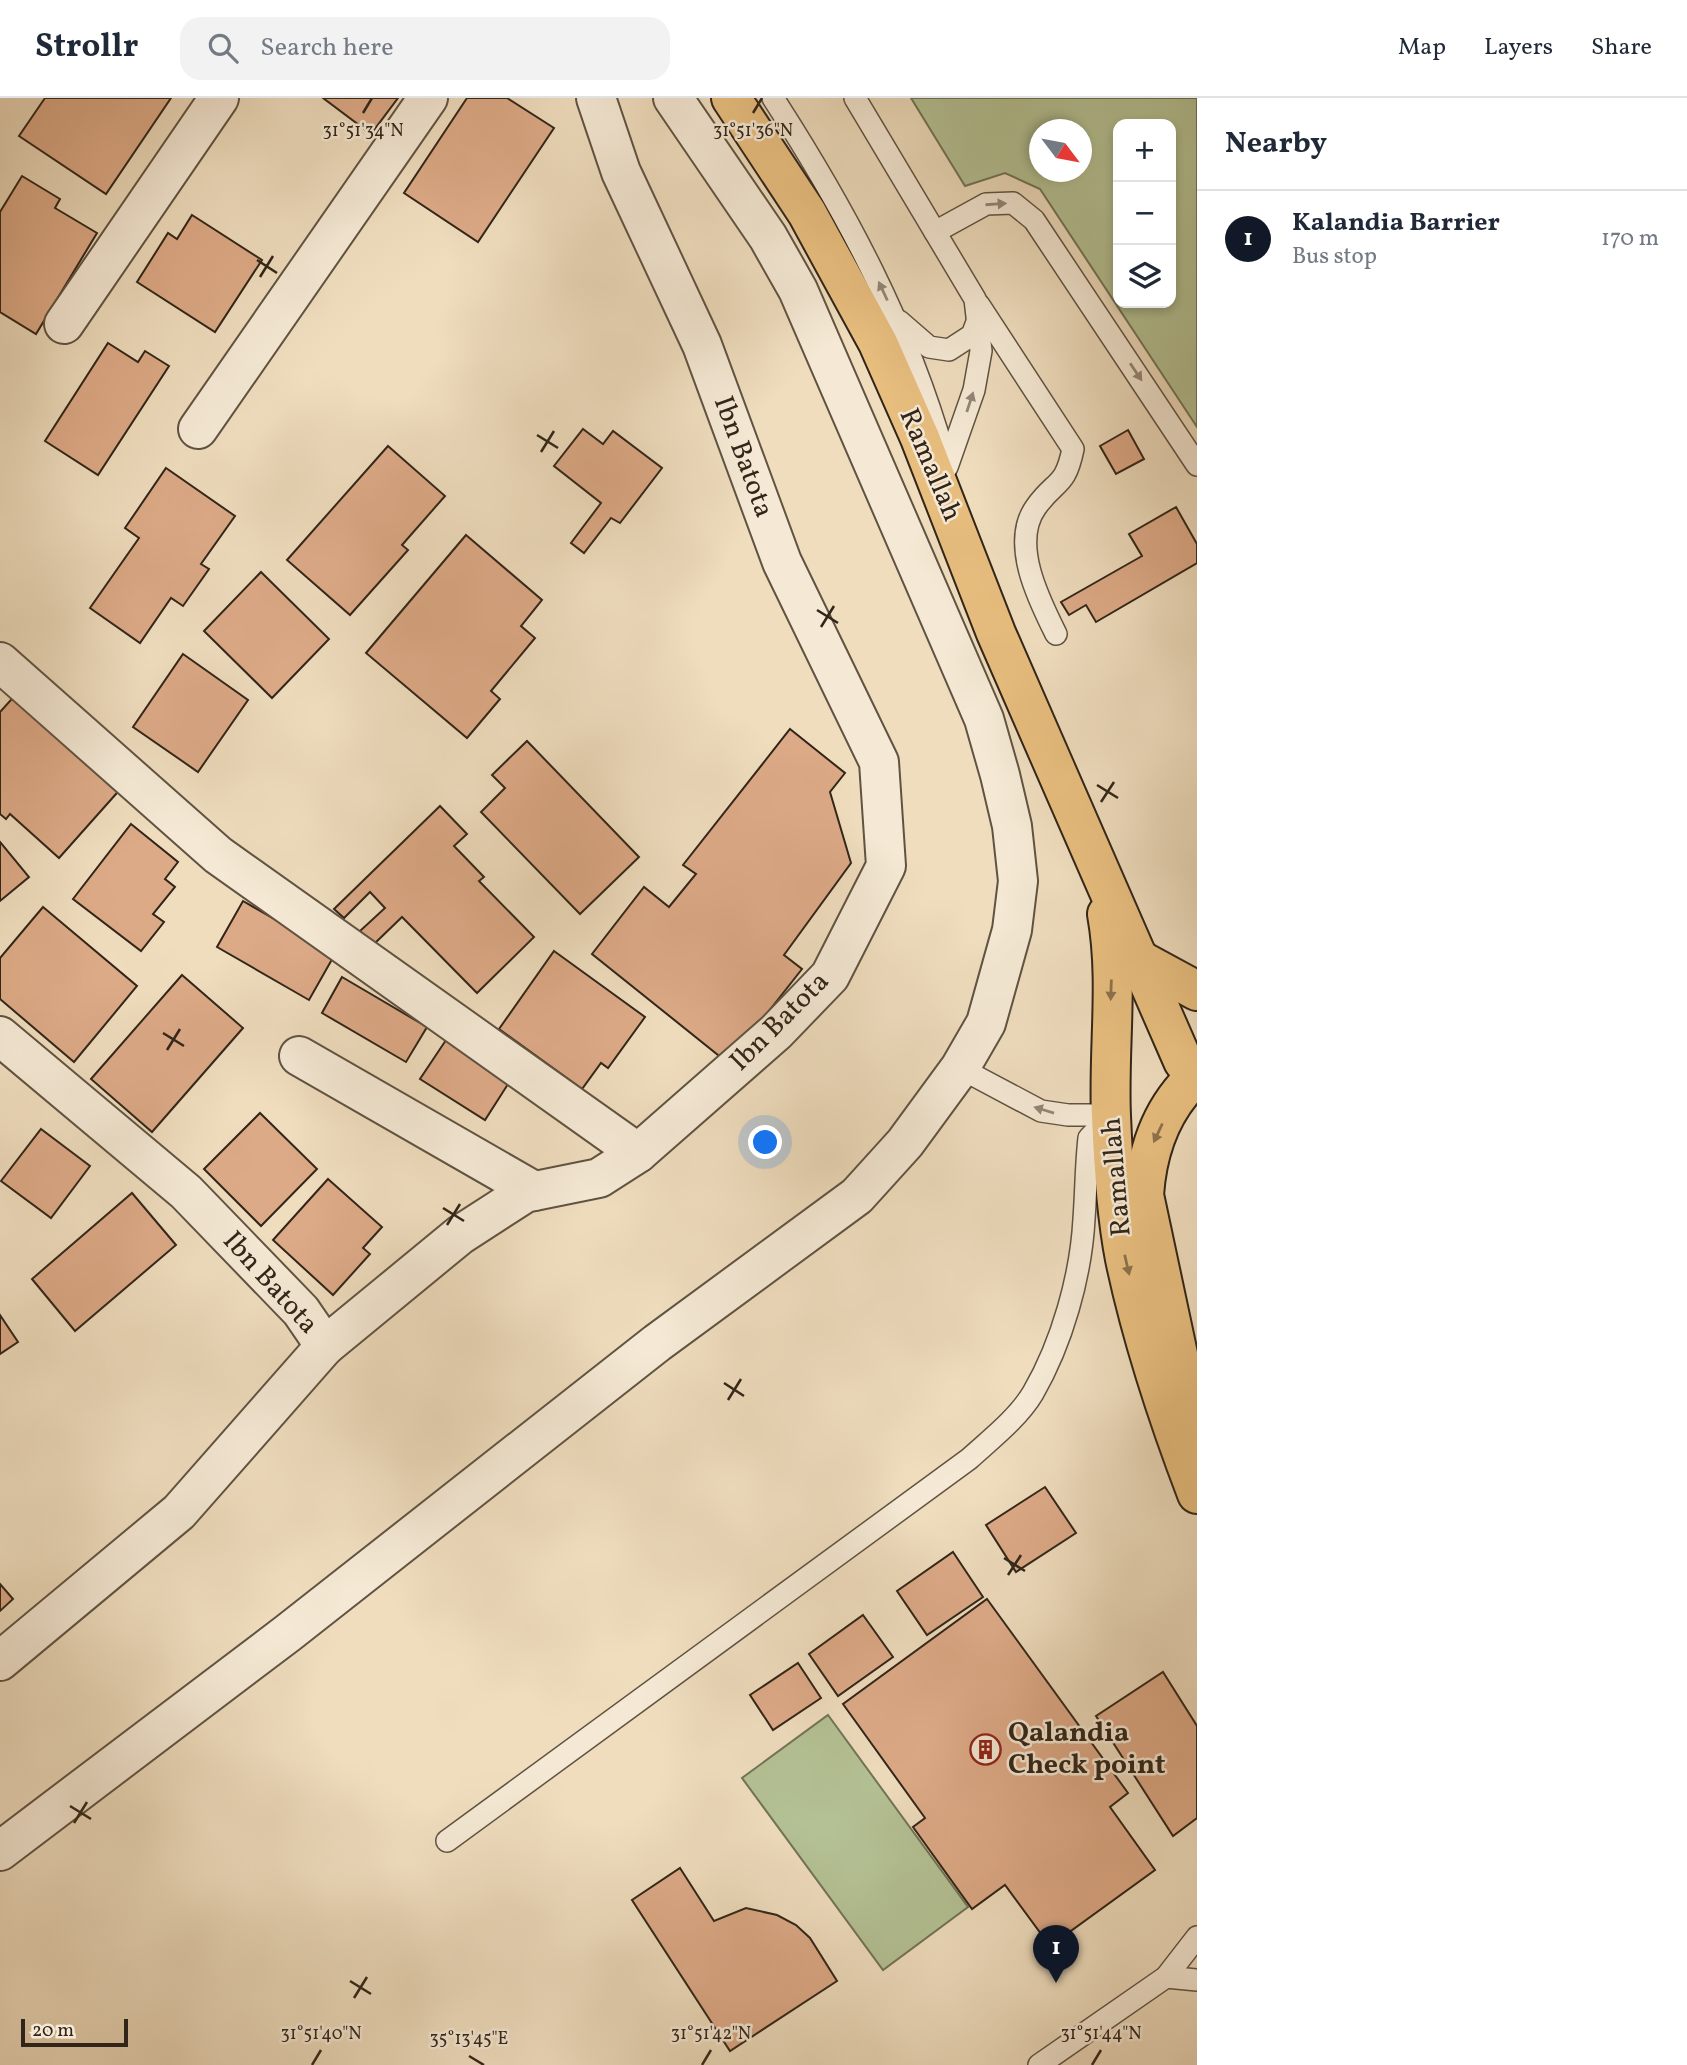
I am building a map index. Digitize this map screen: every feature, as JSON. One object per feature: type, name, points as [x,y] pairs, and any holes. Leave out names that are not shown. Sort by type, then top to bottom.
[{"type":"highway","name":"Ramallah","points":[[731,98],[807,213],[860,309],[920,438],[996,633],[1183,1061],[1196,1077]]},
{"type":"highway","name":"Ramallah","points":[[1092,850],[1108,916],[1112,956],[1111,1115],[1125,1259],[1184,1407],[1197,1494]]},
{"type":"highway","points":[[1140,960],[1197,991]]},
{"type":"highway","points":[[1196,1077],[1174,1100],[1155,1138],[1146,1162],[1144,1195],[1184,1407],[1197,1443]]},
{"type":"street","points":[[64,324],[219,98]]},
{"type":"street","points":[[198,429],[428,98]]},
{"type":"street","name":"Ibn Batota","points":[[0,1036],[186,1192],[301,1311],[325,1346],[460,1235],[534,1191],[599,1178],[638,1153],[776,1032],[830,976],[886,866],[879,762],[782,562],[702,345],[621,172],[596,98]]},
{"type":"street","points":[[0,1851],[288,1633],[657,1343],[857,1196],[905,1143],[960,1069],[986,1023],[1002,975],[1012,930],[1018,881],[1012,826],[984,719],[798,290],[747,205],[673,98]]},
{"type":"street","points":[[0,662],[218,855],[638,1153]]},
{"type":"street","points":[[299,1056],[534,1191]]},
{"type":"street","points":[[0,1661],[178,1512],[325,1346]]},
{"type":"lane","points":[[773,98],[849,223],[897,319],[920,377],[947,467],[962,542]]},
{"type":"lane","points":[[855,98],[977,308],[1073,449],[1068,474],[1035,508],[1026,532],[1032,588],[1056,635]]},
{"type":"lane","points":[[935,232],[986,204],[1013,203],[1034,220],[1197,465]]},
{"type":"lane","points":[[947,467],[974,390],[981,351],[977,308]]},
{"type":"lane","points":[[897,319],[929,347],[949,350],[972,335],[977,308]]},
{"type":"lane","points":[[960,1069],[1041,1111],[1068,1115],[1111,1115]]},
{"type":"lane","points":[[447,1842],[970,1459],[1002,1428],[1032,1394],[1061,1329],[1076,1273],[1084,1221],[1089,1138],[1111,1115]]},
{"type":"lane","points":[[1039,2065],[1166,1977],[1197,1937]]},
{"type":"lane","points":[[1166,1977],[1197,1980]]},
{"type":"green space","points":[[911,98],[1197,98],[1197,427],[1118,308],[1176,308],[1176,119],[1113,119],[1113,300],[1040,189],[1005,173],[965,186]]},
{"type":"green space","points":[[828,1715],[968,1907],[883,1970],[742,1778]]},
{"type":"building","points":[[45,98],[171,98],[106,194],[19,136]]},
{"type":"building","points":[[323,98],[398,98],[371,134]]},
{"type":"building","points":[[467,98],[507,98],[554,128],[478,242],[404,193]]},
{"type":"building","points":[[22,176],[60,199],[55,208],[97,233],[36,334],[0,312],[0,212]]},
{"type":"building","points":[[192,215],[262,260],[215,332],[137,282],[168,233],[177,239]]},
{"type":"building","points":[[108,343],[138,362],[145,351],[169,366],[98,475],[45,441]]},
{"type":"building","points":[[583,429],[603,444],[613,431],[662,468],[620,523],[611,518],[584,553],[571,543],[601,503],[554,466]]},
{"type":"building","points":[[1128,430],[1144,459],[1116,474],[1100,446]]},
{"type":"building","points":[[388,446],[445,496],[402,545],[408,550],[350,615],[287,560]]},
{"type":"building","points":[[166,468],[235,516],[201,564],[209,569],[183,606],[171,598],[140,643],[90,608],[139,538],[125,528]]},
{"type":"building","points":[[1176,507],[1197,544],[1197,563],[1096,622],[1086,605],[1069,615],[1061,602],[1142,556],[1129,534]]},
{"type":"building","points":[[466,535],[542,600],[521,626],[535,638],[491,691],[500,699],[467,738],[366,653]]},
{"type":"building","points":[[261,572],[329,639],[272,698],[204,631]]},
{"type":"building","points":[[183,654],[248,700],[198,772],[133,727]]},
{"type":"building","points":[[19,691],[124,785],[59,858],[10,814],[6,819],[0,814],[0,712]]},
{"type":"building","points":[[790,729],[845,773],[830,792],[851,863],[784,955],[802,969],[728,1063],[592,954],[644,887],[669,907],[696,874],[683,865]]},
{"type":"building","points":[[527,741],[639,857],[580,914],[481,812],[505,788],[492,775]]},
{"type":"building","points":[[440,806],[467,834],[454,846],[484,877],[479,881],[534,937],[477,993],[402,917],[373,945],[360,931],[385,908],[370,892],[344,918],[334,909]]},
{"type":"building","points":[[131,824],[178,862],[165,879],[175,887],[153,914],[164,922],[141,951],[73,899]]},
{"type":"building","points":[[0,842],[29,877],[0,901]]},
{"type":"building","points":[[243,901],[335,954],[309,1000],[217,947]]},
{"type":"building","points":[[43,907],[137,986],[74,1062],[0,999],[0,958]]},
{"type":"building","points":[[554,951],[645,1017],[608,1068],[601,1063],[582,1089],[499,1029]]},
{"type":"building","points":[[182,975],[243,1028],[152,1132],[91,1079]]},
{"type":"building","points":[[342,977],[427,1027],[406,1062],[322,1013]]},
{"type":"building","points":[[446,1040],[510,1081],[485,1120],[420,1079]]},
{"type":"building","points":[[260,1113],[317,1169],[261,1226],[204,1169]]},
{"type":"building","points":[[41,1129],[90,1166],[51,1218],[1,1181]]},
{"type":"building","points":[[328,1179],[382,1227],[363,1248],[370,1254],[333,1295],[273,1240]]},
{"type":"building","points":[[132,1193],[176,1245],[75,1331],[32,1279]]},
{"type":"building","points":[[0,1315],[18,1342],[0,1354]]},
{"type":"building","points":[[1045,1487],[1076,1533],[1016,1572],[986,1525]]},
{"type":"building","points":[[953,1552],[983,1597],[927,1635],[897,1591]]},
{"type":"building","points":[[0,1584],[13,1599],[0,1611]]},
{"type":"building","name":"Qalandia Check point","points":[[987,1599],[1128,1793],[1110,1807],[1155,1870],[1050,1946],[1005,1885],[972,1909],[913,1827],[925,1818],[843,1704]]},
{"type":"building","points":[[863,1615],[893,1657],[838,1696],[809,1654]]},
{"type":"building","points":[[798,1663],[821,1698],[773,1730],[750,1695]]},
{"type":"building","points":[[1163,1672],[1197,1726],[1197,1818],[1173,1836],[1096,1716]]},
{"type":"building","points":[[680,1868],[714,1921],[746,1908],[777,1915],[796,1925],[810,1938],[837,1981],[730,2051],[632,1900]]},
{"type":"place","name":"Qalandia Check point","points":[[985,1749]]},
{"type":"place","name":"Kalandia Barrier","points":[[1056,1983]]}]
